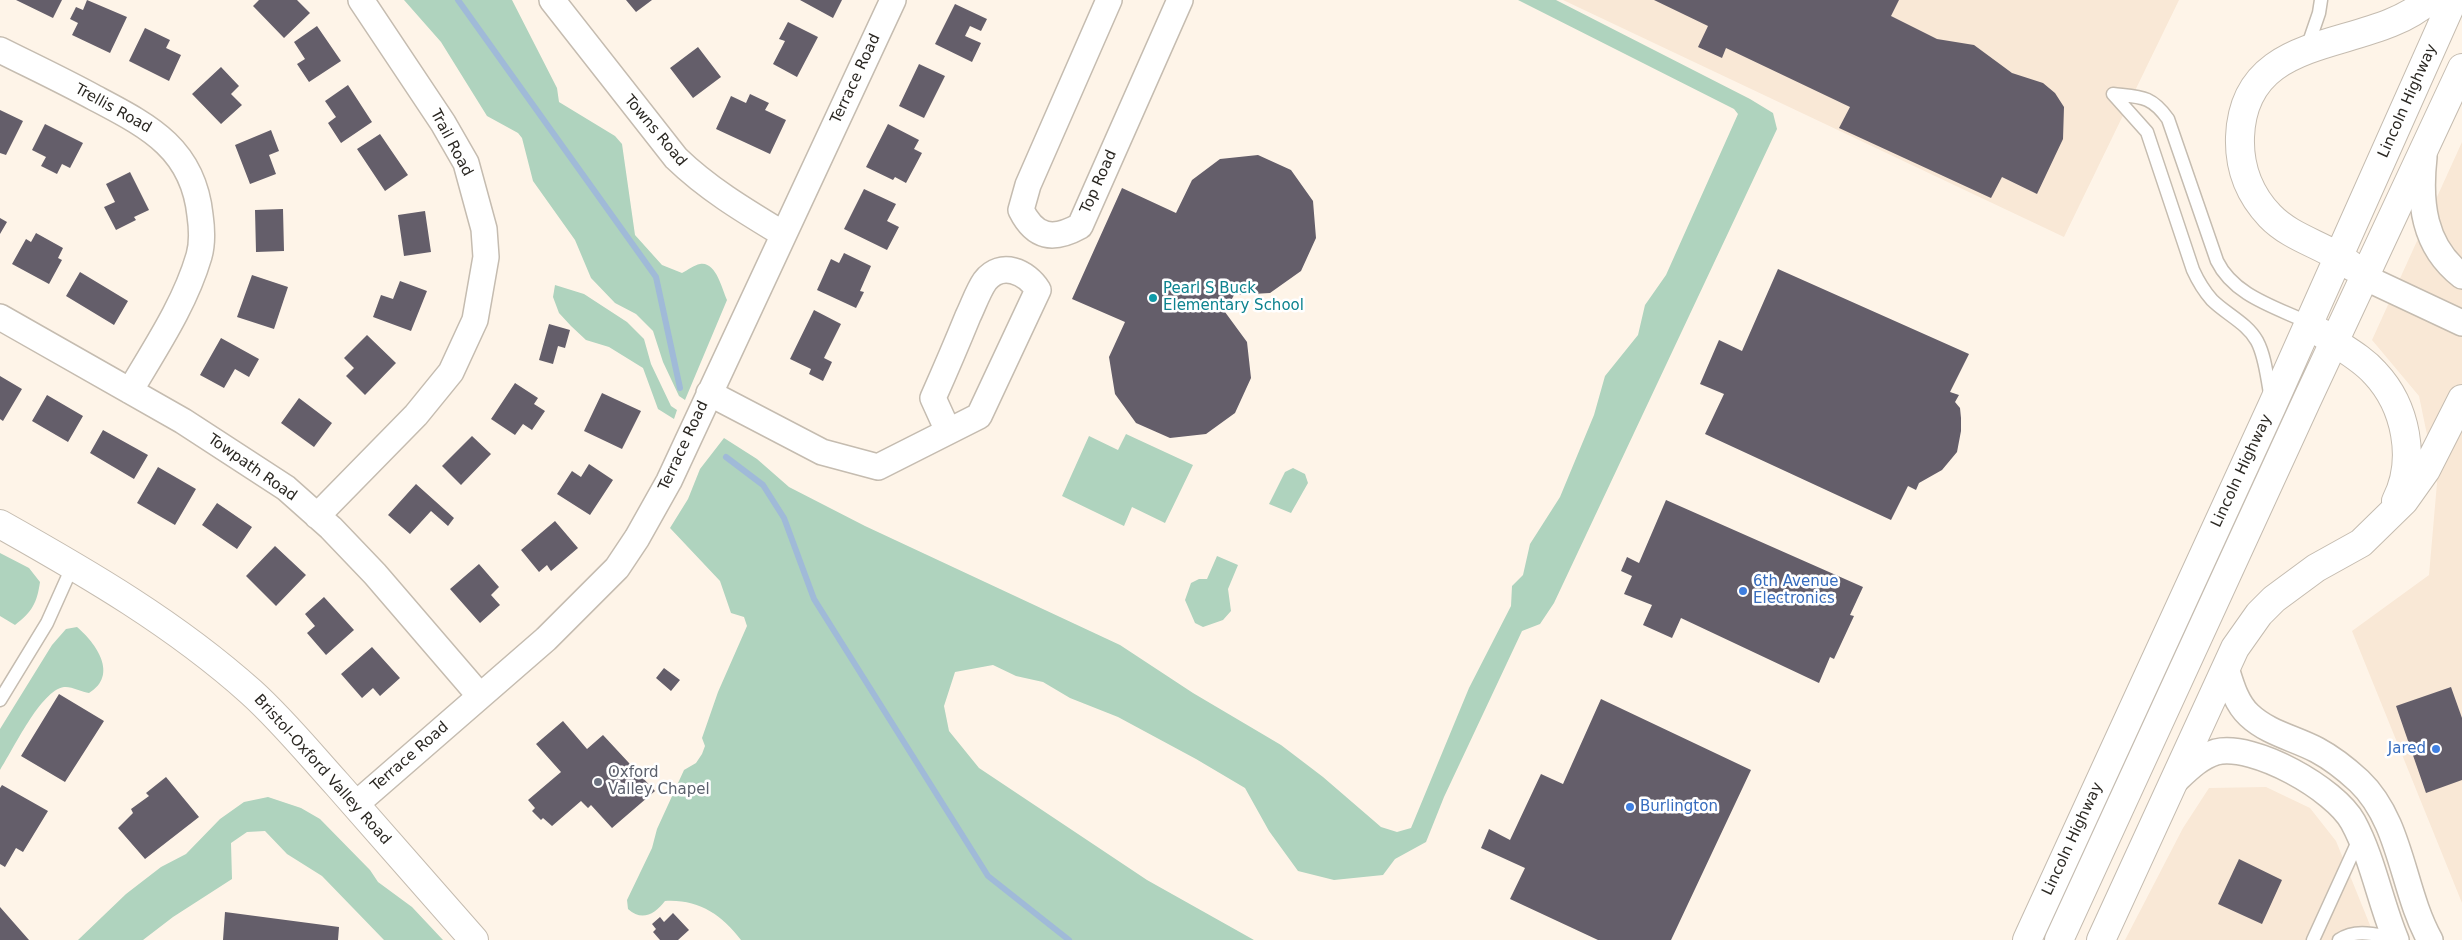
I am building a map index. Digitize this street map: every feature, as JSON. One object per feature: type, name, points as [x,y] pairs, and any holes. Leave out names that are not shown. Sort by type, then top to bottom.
[{"type":"main road","points":[[2364,277],[2339,255],[2287,229],[2271,217],[2258,200],[2248,185],[2242,166],[2240,148],[2243,115],[2256,86],[2274,67],[2307,49],[2389,24],[2407,16],[2429,0]]},
{"type":"main road","name":"Lincoln Highway","points":[[2027,940],[2272,406],[2452,0]]},
{"type":"main road","name":"Lincoln Highway","points":[[2059,940],[2462,68]]},
{"type":"main road","points":[[2309,323],[2362,360],[2376,373],[2396,403],[2402,420],[2406,457],[2405,475],[2400,493],[2383,522]]},
{"type":"main road","points":[[2101,940],[2226,668],[2246,630],[2274,599],[2316,568],[2361,543],[2416,487],[2436,453],[2462,399]]},
{"type":"main road","name":"Bristol-Oxford Valley Road","points":[[0,524],[73,565],[144,609],[201,650],[252,693],[290,731],[474,940]]},
{"type":"street","name":"Trail Road","points":[[317,516],[416,415],[451,372],[475,320],[486,257],[484,229],[466,163],[443,123],[361,0]]},
{"type":"street","name":"Towns Road","points":[[552,0],[676,158],[695,177],[727,200],[783,234]]},
{"type":"street","name":"Terrace Road","points":[[355,805],[570,616],[617,568],[638,538],[669,481],[893,0]]},
{"type":"street","name":"Top Road","points":[[1109,0],[1028,185],[1021,210],[1028,225],[1051,235],[1066,233],[1080,226],[1180,0]]},
{"type":"street","name":"Trellis Road","points":[[0,50],[58,78],[154,130],[175,151],[194,184],[202,233],[200,254],[188,288],[130,390]]},
{"type":"street","points":[[2424,149],[2420,187],[2422,208],[2427,228],[2442,257],[2462,276]]},
{"type":"street","points":[[709,393],[822,452],[878,467],[979,416],[1038,290],[1031,279],[1020,272],[1010,270],[996,272],[985,281],[973,306],[933,398],[948,431]]},
{"type":"street","points":[[2364,277],[2462,323]]},
{"type":"street","name":"Towpath Road","points":[[0,317],[130,390],[264,472],[317,516],[376,574],[480,696]]},
{"type":"street","points":[[2226,668],[2233,689],[2248,714],[2271,731],[2317,750],[2341,765],[2361,783],[2377,804],[2390,828],[2416,910],[2430,940]]},
{"type":"street","points":[[2173,782],[2202,758],[2216,752],[2231,751],[2247,753],[2303,777],[2323,789],[2352,820],[2396,939]]},
{"type":"lane","points":[[2307,49],[2319,13],[2321,0]]},
{"type":"lane","points":[[2272,406],[2263,358],[2257,340],[2244,325],[2211,299],[2200,285],[2193,270],[2147,132],[2113,94],[2146,97],[2158,104],[2168,119],[2217,261],[2230,281],[2249,294],[2309,323]]},
{"type":"lane","points":[[0,700],[47,623],[73,565]]},
{"type":"lane","points":[[2314,940],[2360,838]]},
{"type":"lane","points":[[2340,940],[2346,935],[2356,933],[2396,939]]},
{"type":"shaded area","points":[[1563,0],[2179,0],[2064,237]]},
{"type":"shaded area","points":[[2462,142],[2462,903],[2352,631],[2429,575],[2437,483],[2419,396],[2372,340]]},
{"type":"shaded area","points":[[2266,787],[2310,808],[2336,841],[2376,940],[2125,940],[2183,828],[2209,788]]},
{"type":"green space","points":[[404,0],[512,0],[557,88],[559,102],[615,136],[622,144],[635,235],[662,265],[682,273],[693,266],[706,264],[714,271],[727,300],[685,400],[679,396],[663,362],[653,331],[636,314],[615,303],[591,278],[575,240],[533,181],[522,138],[518,133],[487,116],[441,42]]},
{"type":"green space","points":[[1518,0],[1556,0],[1750,99],[1773,113],[1777,129],[1554,603],[1540,624],[1522,631],[1444,797],[1426,842],[1395,859],[1383,875],[1334,880],[1298,871],[1269,831],[1245,788],[1118,717],[1070,698],[1043,682],[1016,676],[993,665],[955,672],[944,706],[949,731],[979,768],[1147,880],[1254,940],[741,940],[717,916],[708,910],[688,903],[665,901],[653,913],[643,916],[633,913],[628,909],[627,900],[652,848],[657,829],[684,770],[696,763],[702,754],[705,746],[702,738],[718,692],[747,626],[744,617],[731,613],[720,581],[670,528],[688,499],[700,469],[724,438],[757,459],[789,487],[865,526],[1120,645],[1193,693],[1281,745],[1323,777],[1381,827],[1397,832],[1411,828],[1469,688],[1511,606],[1512,586],[1523,575],[1530,544],[1560,497],[1594,415],[1605,376],[1638,335],[1645,305],[1666,275],[1738,114],[1734,109]]},
{"type":"green space","points":[[555,285],[584,294],[627,322],[644,339],[651,364],[671,406],[677,410],[674,419],[658,409],[643,368],[609,347],[586,340],[559,313],[553,297]]},
{"type":"green space","points":[[1126,434],[1193,465],[1165,523],[1132,507],[1124,526],[1062,496],[1089,436],[1118,450]]},
{"type":"green space","points":[[1293,468],[1305,474],[1308,483],[1291,513],[1269,504],[1285,472]]},
{"type":"green space","points":[[0,553],[29,568],[40,582],[33,606],[26,616],[15,625],[0,616]]},
{"type":"green space","points":[[1217,556],[1238,565],[1228,589],[1231,611],[1223,620],[1203,627],[1195,623],[1185,600],[1191,583],[1199,579],[1207,579]]},
{"type":"green space","points":[[77,627],[97,650],[101,659],[102,677],[98,686],[89,693],[64,687],[46,698],[28,722],[0,770],[0,729],[52,645],[66,629]]},
{"type":"green space","points":[[268,797],[301,808],[320,819],[370,870],[378,882],[412,907],[443,940],[384,940],[322,876],[287,854],[265,831],[247,832],[231,843],[232,879],[173,917],[143,940],[78,940],[126,894],[161,867],[186,854],[220,819],[244,802]]},
{"type":"building","points":[[16,0],[62,0],[53,18]]},
{"type":"building","points":[[87,0],[127,17],[110,53],[72,35],[78,23],[70,19],[76,7],[83,10]]},
{"type":"building","points":[[259,0],[297,0],[310,13],[284,38],[253,6]]},
{"type":"building","points":[[626,0],[652,0],[636,12]]},
{"type":"building","points":[[800,0],[842,0],[833,18]]},
{"type":"building","points":[[1654,0],[1899,0],[1891,16],[1937,39],[1974,45],[2012,73],[2043,83],[2055,93],[2064,107],[2063,139],[2037,194],[2002,177],[1991,198],[1839,128],[1850,107],[1726,48],[1722,58],[1698,47],[1708,26]]},
{"type":"building","points":[[955,4],[987,19],[981,31],[970,26],[965,36],[981,43],[972,62],[935,44]]},
{"type":"building","points":[[788,22],[818,37],[797,77],[773,64],[785,41],[779,39]]},
{"type":"building","points":[[317,26],[341,61],[309,82],[297,64],[305,59],[294,42]]},
{"type":"building","points":[[145,28],[170,40],[166,48],[181,55],[169,81],[129,61]]},
{"type":"building","points":[[698,47],[721,77],[693,98],[670,68]]},
{"type":"building","points":[[919,64],[945,76],[924,118],[899,106]]},
{"type":"building","points":[[221,67],[239,86],[231,94],[242,105],[221,124],[192,94]]},
{"type":"building","points":[[348,85],[372,122],[341,143],[328,123],[336,117],[325,101]]},
{"type":"building","points":[[750,94],[769,103],[765,110],[786,120],[770,154],[716,129],[731,96],[746,103]]},
{"type":"building","points":[[0,110],[23,121],[6,155],[0,153]]},
{"type":"building","points":[[45,124],[83,143],[70,168],[62,164],[57,174],[41,166],[46,157],[32,150]]},
{"type":"building","points":[[888,124],[919,140],[914,149],[922,153],[906,183],[895,177],[893,180],[866,167]]},
{"type":"building","points":[[271,130],[279,151],[269,155],[276,174],[250,184],[235,145]]},
{"type":"building","points":[[380,134],[408,175],[385,191],[357,149]]},
{"type":"building","name":"Pearl S Buck Elementary School","points":[[1258,155],[1291,170],[1313,201],[1316,238],[1301,271],[1270,293],[1234,295],[1225,312],[1247,342],[1251,378],[1235,413],[1206,434],[1170,438],[1136,423],[1115,394],[1109,357],[1125,322],[1072,299],[1122,188],[1176,213],[1192,180],[1220,159]]},
{"type":"building","points":[[130,172],[149,210],[134,217],[136,220],[116,230],[104,207],[115,202],[106,184]]},
{"type":"building","points":[[864,189],[896,204],[887,221],[899,227],[887,250],[844,229]]},
{"type":"building","points":[[283,209],[284,251],[256,252],[255,210]]},
{"type":"building","points":[[425,211],[431,252],[404,256],[398,215]]},
{"type":"building","points":[[0,218],[7,222],[0,234]]},
{"type":"building","points":[[36,233],[63,248],[58,258],[62,260],[49,284],[12,264],[26,239],[31,242]]},
{"type":"building","points":[[844,253],[871,266],[860,291],[864,292],[856,308],[817,290],[831,259],[839,263]]},
{"type":"building","points":[[1778,269],[1969,354],[1950,392],[1959,395],[1955,402],[1960,408],[1961,418],[1961,431],[1957,452],[1942,470],[1919,483],[1916,490],[1908,486],[1891,520],[1705,434],[1724,394],[1700,384],[1719,340],[1742,351]]},
{"type":"building","points":[[80,272],[128,301],[114,325],[66,296]]},
{"type":"building","points":[[252,275],[288,287],[274,329],[237,317]]},
{"type":"building","points":[[400,281],[427,291],[411,331],[373,317],[381,295],[393,299]]},
{"type":"building","points":[[814,310],[841,324],[824,358],[832,362],[823,381],[809,374],[811,369],[790,359]]},
{"type":"building","points":[[549,324],[570,330],[565,348],[558,346],[553,364],[539,360]]},
{"type":"building","points":[[367,335],[396,363],[365,395],[346,376],[354,368],[344,358]]},
{"type":"building","points":[[221,338],[259,359],[249,377],[235,369],[224,388],[200,375]]},
{"type":"building","points":[[0,376],[22,389],[3,421],[0,419]]},
{"type":"building","points":[[515,383],[538,398],[534,404],[545,411],[532,430],[523,424],[515,435],[491,419]]},
{"type":"building","points":[[602,393],[641,411],[622,449],[584,431]]},
{"type":"building","points":[[47,395],[83,416],[68,442],[32,421]]},
{"type":"building","points":[[299,398],[332,423],[314,447],[281,423]]},
{"type":"building","points":[[103,430],[148,455],[134,479],[90,453]]},
{"type":"building","points":[[472,436],[491,454],[461,485],[442,466]]},
{"type":"building","points":[[589,464],[613,480],[590,515],[557,494],[572,471],[581,477]]},
{"type":"building","points":[[158,467],[196,489],[175,525],[137,503]]},
{"type":"building","points":[[416,484],[454,518],[448,526],[431,511],[410,534],[388,515]]},
{"type":"building","name":"6th Avenue Electronics","points":[[1666,500],[1863,587],[1850,615],[1854,616],[1834,659],[1830,657],[1819,683],[1681,618],[1672,638],[1643,625],[1652,605],[1624,594],[1632,576],[1621,571],[1627,557],[1639,563]]},
{"type":"building","points":[[217,503],[252,527],[237,549],[202,525]]},
{"type":"building","points":[[555,521],[578,548],[551,571],[547,565],[539,572],[521,550]]},
{"type":"building","points":[[275,546],[306,575],[276,606],[246,576]]},
{"type":"building","points":[[479,564],[499,587],[491,595],[500,605],[480,623],[450,589]]},
{"type":"building","points":[[324,597],[354,630],[326,655],[307,633],[315,626],[305,614]]},
{"type":"building","points":[[372,647],[400,678],[380,696],[373,688],[362,698],[341,674]]},
{"type":"building","points":[[664,668],[680,680],[671,691],[656,678]]},
{"type":"building","name":"Jared","points":[[2451,687],[2462,718],[2462,780],[2426,793],[2396,706]]},
{"type":"building","points":[[59,694],[104,721],[65,782],[21,756]]},
{"type":"building","name":"Burlington","points":[[1601,699],[1751,770],[1671,940],[1598,940],[1510,899],[1525,868],[1481,848],[1489,829],[1510,840],[1541,774],[1563,784]]},
{"type":"building","name":"Oxford Valley Chapel","points":[[563,721],[587,749],[603,735],[655,791],[612,828],[591,805],[588,808],[581,801],[552,826],[543,818],[541,820],[532,811],[535,808],[528,800],[561,772],[536,744]]},
{"type":"building","points":[[166,777],[199,817],[145,859],[118,828],[133,813],[131,809],[149,796],[146,793]]},
{"type":"building","points":[[2,785],[48,811],[23,852],[16,848],[5,867],[0,864],[0,788]]},
{"type":"building","points":[[2239,859],[2282,880],[2262,924],[2218,904]]},
{"type":"building","points":[[0,907],[29,940],[0,940]]},
{"type":"building","points":[[225,912],[339,927],[338,940],[223,940]]},
{"type":"building","points":[[673,913],[689,930],[678,940],[660,940],[653,932],[656,929],[652,924],[660,917],[664,922]]},
{"type":"waterway","points":[[458,0],[656,277],[680,388]]},
{"type":"waterway","points":[[726,457],[763,485],[784,518],[814,599],[988,876],[1069,940]]},
{"type":"place","name":"Pearl S Buck Elementary School","points":[[1153,298]]},
{"type":"place","name":"6th Avenue Electronics","points":[[1743,591]]},
{"type":"place","name":"Jared","points":[[2436,749]]},
{"type":"place","name":"Oxford Valley Chapel","points":[[598,782]]},
{"type":"place","name":"Burlington","points":[[1630,807]]}]
